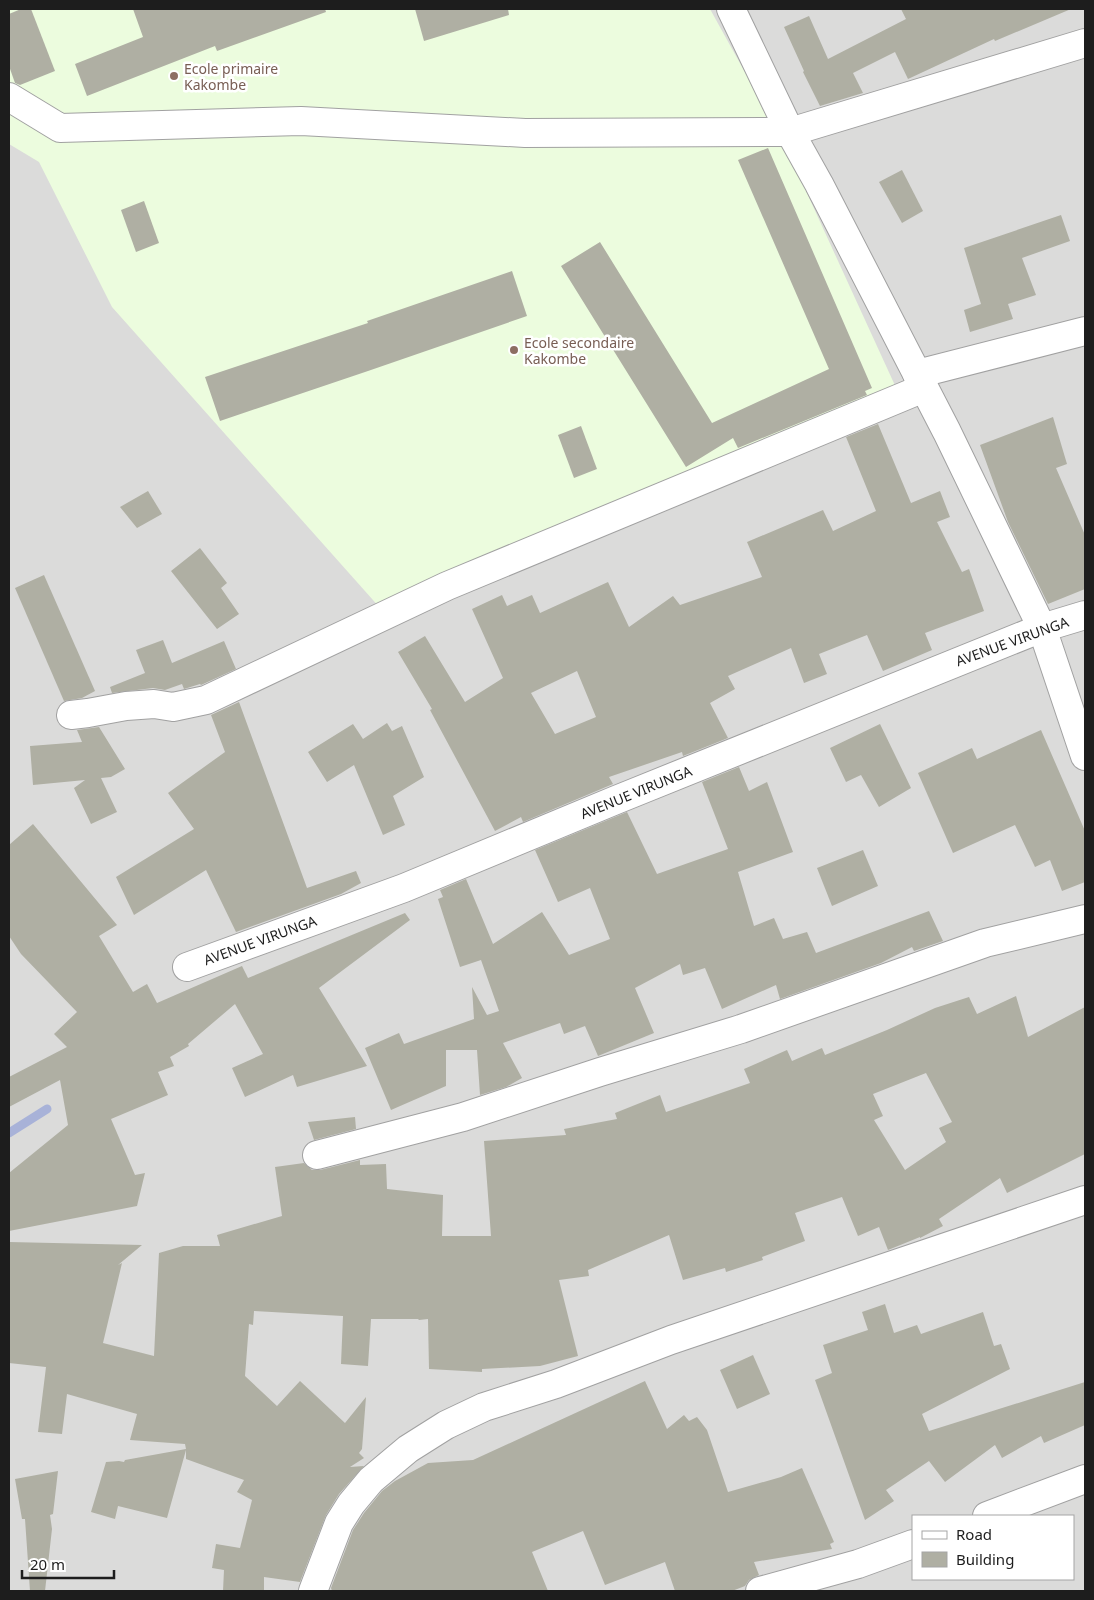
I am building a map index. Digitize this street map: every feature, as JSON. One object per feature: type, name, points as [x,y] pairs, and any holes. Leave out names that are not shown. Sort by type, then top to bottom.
[{"type":"street","points":[[731,9],[790,132],[819,184],[980,497],[1042,628],[1085,756]]},
{"type":"street","points":[[9,97],[60,128],[301,121],[525,133],[790,132],[1085,43]]},
{"type":"street","points":[[71,714],[88,714],[126,706],[154,704],[173,707],[186,706],[206,700],[447,586],[920,381],[1085,331]]},
{"type":"street","name":"AVENUE VIRUNGA","points":[[187,967],[404,888],[1042,628],[1085,615]]},
{"type":"street","points":[[317,1155],[463,1118],[600,1072],[741,1029],[985,943],[1085,919]]},
{"type":"street","points":[[312,1591],[339,1522],[351,1504],[371,1480],[408,1449],[446,1425],[484,1407],[556,1384],[670,1340],[1085,1200]]},
{"type":"street","points":[[989,1515],[1085,1479]]},
{"type":"street","points":[[760,1591],[858,1564],[912,1544]]},
{"type":"shaded area","points":[[9,9],[1085,9],[1085,1591],[9,1591]]},
{"type":"shaded area","name":"Ecole secondaire Kakombe","points":[[9,9],[710,9],[784,143],[898,392],[381,609],[112,307],[39,162],[9,144]]},
{"type":"building","points":[[21,9],[31,9],[55,71],[20,85],[15,83],[9,66],[9,14]]},
{"type":"building","points":[[133,9],[325,9],[326,12],[217,51],[215,46],[87,96],[75,64],[143,37]]},
{"type":"building","points":[[415,9],[508,9],[509,15],[424,41]]},
{"type":"building","points":[[901,9],[1071,9],[995,41],[994,39],[908,79],[895,52],[853,73],[863,93],[820,106],[784,27],[809,16],[828,59],[906,19]]},
{"type":"building","points":[[768,148],[872,388],[865,391],[867,395],[738,448],[733,438],[686,467],[561,266],[600,242],[712,423],[829,369],[738,160]]},
{"type":"building","points":[[902,170],[923,211],[902,223],[879,182]]},
{"type":"building","points":[[144,201],[159,243],[136,252],[121,210]]},
{"type":"building","points":[[1061,215],[1070,241],[1022,258],[1036,295],[1008,304],[1013,319],[970,332],[964,310],[981,304],[964,248]]},
{"type":"building","points":[[512,271],[527,316],[220,421],[205,377],[368,323],[367,321]]},
{"type":"building","points":[[1053,417],[1067,464],[1056,468],[1085,535],[1085,589],[1048,604],[1008,522],[980,445]]},
{"type":"building","points":[[878,424],[911,503],[940,491],[950,517],[937,522],[962,572],[969,569],[984,611],[925,633],[932,650],[883,671],[867,635],[819,654],[827,674],[804,683],[791,648],[728,676],[735,689],[710,703],[728,738],[683,756],[682,752],[609,777],[613,784],[523,822],[521,817],[495,831],[430,710],[432,709],[398,652],[425,636],[465,702],[503,678],[472,609],[502,595],[507,606],[532,595],[540,613],[608,582],[629,627],[673,596],[680,605],[762,577],[747,542],[823,510],[833,531],[876,511],[846,437]],"holes":[[[577,671],[596,717],[555,734],[531,693]]]},
{"type":"building","points":[[581,426],[597,469],[574,478],[558,435]]},
{"type":"building","points":[[148,491],[162,514],[137,528],[120,507]]},
{"type":"building","points":[[200,548],[227,583],[221,588],[239,614],[217,629],[171,571]]},
{"type":"building","points":[[44,575],[95,691],[82,698],[64,701],[15,588]]},
{"type":"building","points":[[163,640],[172,663],[224,641],[236,669],[201,685],[184,689],[182,684],[165,690],[153,688],[112,693],[110,687],[145,673],[136,650]]},
{"type":"building","points":[[239,702],[307,888],[356,871],[361,883],[341,894],[236,932],[206,870],[134,915],[116,877],[194,829],[168,793],[225,752],[211,715]]},
{"type":"building","points":[[387,723],[392,731],[402,726],[424,777],[393,796],[405,825],[383,835],[354,765],[327,782],[308,752],[353,724],[363,739]]},
{"type":"building","points":[[880,724],[911,788],[879,807],[861,775],[846,782],[830,748]]},
{"type":"building","points":[[99,727],[125,769],[111,777],[101,778],[117,812],[91,824],[74,788],[85,780],[33,785],[30,746],[82,742],[77,730]]},
{"type":"building","points":[[1041,730],[1085,831],[1085,882],[1062,891],[1050,860],[1035,867],[1015,825],[953,853],[918,773],[972,748],[977,759]]},
{"type":"building","points":[[739,767],[749,791],[767,782],[793,852],[738,872],[754,926],[774,918],[783,939],[807,932],[816,953],[929,911],[943,941],[914,951],[912,947],[881,963],[780,999],[776,985],[722,1009],[705,968],[683,975],[680,964],[635,988],[654,1033],[598,1056],[585,1026],[564,1034],[560,1023],[503,1043],[522,1078],[506,1087],[480,1095],[477,1050],[446,1050],[446,1086],[391,1110],[365,1048],[399,1033],[404,1044],[474,1019],[472,987],[487,1015],[499,1011],[481,960],[460,967],[438,899],[443,897],[440,890],[466,879],[493,944],[542,912],[569,955],[610,939],[590,888],[558,902],[535,850],[627,812],[657,874],[728,849],[702,782]]},
{"type":"building","points":[[33,824],[117,925],[99,936],[133,992],[147,984],[157,1003],[242,966],[248,978],[405,913],[410,920],[319,988],[367,1066],[297,1087],[293,1075],[245,1097],[232,1068],[263,1054],[235,1004],[188,1044],[189,1046],[170,1057],[174,1066],[158,1072],[168,1095],[111,1119],[135,1175],[145,1173],[137,1206],[9,1231],[9,1173],[68,1125],[60,1080],[9,1107],[9,1077],[67,1047],[54,1034],[77,1012],[21,954],[9,936],[9,845]]},
{"type":"building","points":[[863,850],[878,886],[832,906],[817,868]]},
{"type":"building","points":[[1016,996],[1028,1037],[1085,1007],[1085,1154],[1007,1193],[1000,1178],[939,1219],[943,1226],[920,1238],[888,1250],[879,1227],[858,1236],[842,1197],[795,1213],[805,1241],[762,1257],[763,1260],[726,1272],[725,1268],[683,1280],[669,1235],[588,1270],[589,1276],[559,1280],[578,1356],[540,1366],[482,1369],[482,1372],[429,1369],[428,1319],[371,1319],[368,1366],[341,1364],[343,1316],[254,1311],[253,1325],[249,1324],[245,1376],[277,1406],[300,1381],[345,1423],[366,1397],[362,1449],[359,1453],[364,1458],[350,1467],[364,1466],[339,1494],[326,1515],[300,1582],[264,1577],[264,1591],[223,1591],[224,1570],[212,1568],[216,1544],[240,1548],[252,1500],[237,1492],[244,1480],[186,1459],[186,1450],[167,1518],[118,1506],[115,1519],[91,1512],[106,1462],[124,1462],[125,1460],[186,1449],[185,1444],[130,1440],[137,1414],[67,1394],[62,1434],[38,1432],[46,1367],[9,1363],[9,1242],[142,1245],[118,1265],[122,1263],[103,1343],[154,1356],[159,1253],[183,1246],[220,1246],[217,1235],[282,1216],[275,1167],[304,1163],[312,1170],[320,1170],[360,1160],[360,1165],[386,1164],[387,1189],[443,1195],[442,1236],[491,1236],[484,1141],[566,1135],[564,1129],[617,1119],[615,1113],[660,1095],[666,1112],[750,1083],[744,1069],[787,1050],[792,1061],[822,1048],[825,1055],[935,1008],[969,997],[977,1014]],"holes":[[[926,1073],[952,1122],[939,1128],[946,1142],[905,1170],[874,1120],[883,1116],[873,1094]]]},
{"type":"building","points":[[355,1117],[356,1129],[314,1140],[308,1122]]},
{"type":"building","points":[[885,1304],[894,1333],[917,1325],[921,1334],[983,1312],[994,1346],[1001,1344],[1010,1369],[922,1414],[929,1431],[1085,1382],[1085,1425],[1044,1443],[1041,1436],[1002,1458],[995,1445],[945,1482],[929,1461],[886,1490],[894,1501],[865,1520],[815,1380],[832,1373],[823,1345],[868,1330],[862,1312]]},
{"type":"building","points":[[753,1355],[770,1394],[737,1409],[720,1370]]},
{"type":"building","points":[[645,1381],[667,1429],[684,1415],[689,1421],[697,1417],[707,1430],[728,1492],[781,1477],[802,1468],[834,1542],[830,1544],[832,1549],[754,1562],[759,1575],[749,1580],[745,1586],[732,1591],[675,1591],[665,1562],[605,1585],[583,1531],[532,1552],[548,1591],[332,1591],[331,1588],[353,1530],[382,1491],[395,1481],[428,1463],[473,1460]]},
{"type":"building","points":[[58,1471],[53,1514],[50,1515],[52,1529],[45,1591],[30,1591],[25,1519],[22,1519],[15,1479]]},
{"type":"waterway","points":[[9,1133],[47,1109]]},
{"type":"place","name":"Ecole primaire Kakombe","points":[[174,76]]},
{"type":"place","name":"Ecole secondaire Kakombe","points":[[514,350]]}]
